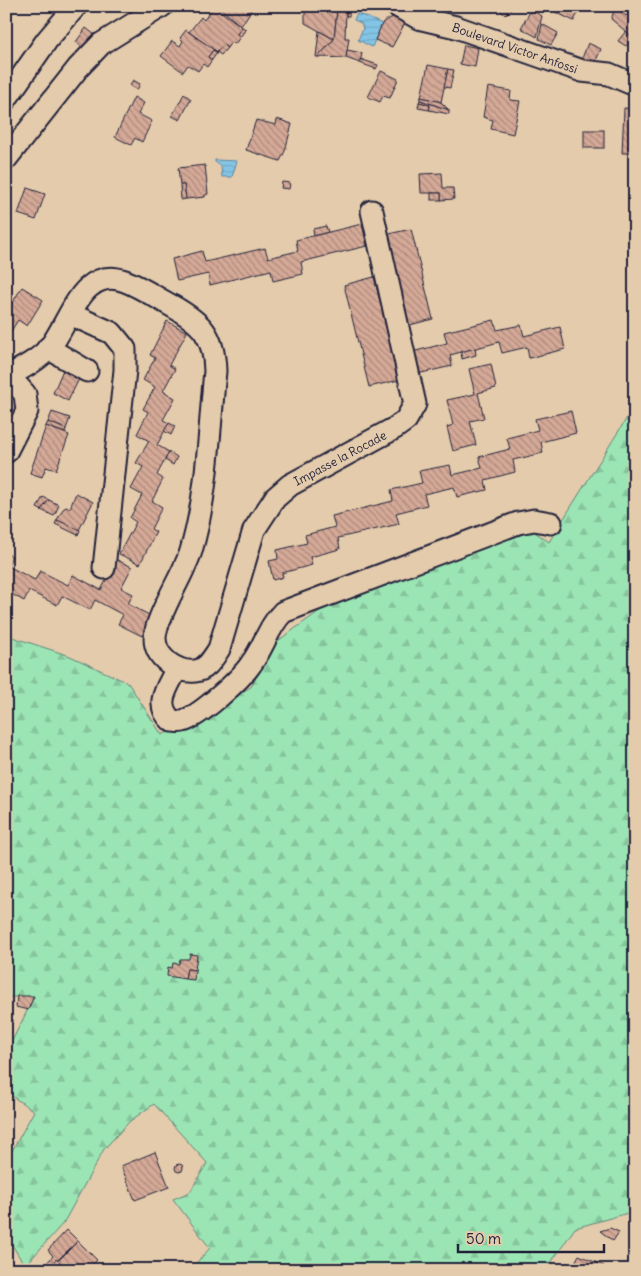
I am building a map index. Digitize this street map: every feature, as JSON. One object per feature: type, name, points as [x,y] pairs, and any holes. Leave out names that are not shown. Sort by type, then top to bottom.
[{"type":"street","points":[[6,99],[47,40],[76,6]]},
{"type":"street","points":[[6,159],[78,68],[101,44],[162,6]]},
{"type":"street","name":"Boulevard Victor Anfossi","points":[[397,6],[418,18],[456,27],[582,71],[609,74],[635,85]]},
{"type":"street","name":"Impasse la Rocade","points":[[177,668],[195,671],[209,664],[219,649],[254,530],[275,498],[290,485],[395,428],[406,420],[414,404],[372,211]]},
{"type":"street","points":[[6,452],[26,411],[25,394],[7,376],[28,365],[48,348],[62,330],[89,285],[102,279],[125,281],[187,314],[206,330],[215,350],[215,371],[202,496],[191,551],[158,625],[155,640],[167,663],[177,668],[162,703],[164,714],[172,721],[182,721],[192,716],[240,678],[252,663],[272,623],[284,612],[518,523],[534,520],[551,523]]},
{"type":"street","points":[[70,314],[112,333],[125,349],[125,370],[104,568]]},
{"type":"street","points":[[48,348],[87,371]]},
{"type":"green space","points":[[635,405],[635,1211],[575,1228],[546,1270],[190,1270],[210,1248],[173,1199],[190,1192],[207,1163],[154,1104],[130,1121],[104,1149],[64,1222],[25,1266],[9,1240],[6,1222],[6,1162],[34,1111],[6,1092],[6,1053],[34,997],[6,997],[6,635],[70,656],[128,683],[162,735],[251,687],[275,643],[325,607],[529,528],[549,542]]},
{"type":"water","points":[[357,13],[382,24],[372,47],[358,40],[363,28],[361,23],[354,20]]},
{"type":"water","points":[[215,160],[237,161],[232,177],[222,177],[221,166]]},
{"type":"building","points":[[214,6],[242,27],[237,34],[240,37],[235,44],[231,42],[227,48],[223,45],[217,52],[189,32],[201,17],[204,20]]},
{"type":"building","points":[[218,6],[254,6],[241,26]]},
{"type":"building","points":[[315,6],[338,6],[337,10],[315,8]]},
{"type":"building","points":[[338,6],[350,6],[349,16],[346,16],[346,10],[337,10]]},
{"type":"building","points":[[497,6],[515,6],[505,15]]},
{"type":"building","points":[[557,6],[581,6],[574,21],[555,12]]},
{"type":"building","points":[[635,6],[635,39],[611,19],[614,11],[618,9],[626,16]]},
{"type":"building","points":[[315,8],[337,10],[334,39],[305,23],[305,10],[315,11]]},
{"type":"building","points":[[337,10],[346,10],[345,38],[349,38],[346,58],[318,57],[334,39]]},
{"type":"building","points":[[531,10],[542,16],[537,37],[521,28]]},
{"type":"building","points":[[395,16],[406,21],[392,47],[375,40],[383,22]]},
{"type":"building","points":[[542,24],[558,33],[551,45],[539,39]]},
{"type":"building","points":[[242,27],[246,29],[240,37],[237,34]]},
{"type":"building","points":[[86,28],[100,39],[86,51],[76,42]]},
{"type":"building","points":[[186,30],[217,52],[213,50],[208,57],[212,60],[207,67],[203,64],[198,71],[188,65],[183,72],[161,56],[172,41],[180,46],[183,41],[180,38]]},
{"type":"building","points":[[319,31],[334,39],[316,57]]},
{"type":"building","points":[[626,31],[633,38],[626,46],[618,41]]},
{"type":"building","points":[[588,43],[601,49],[594,65],[581,61]]},
{"type":"building","points":[[223,45],[227,48],[221,55],[217,52]]},
{"type":"building","points":[[464,45],[478,48],[475,67],[460,64]]},
{"type":"building","points":[[213,50],[217,53],[212,60],[208,57]]},
{"type":"building","points":[[347,50],[362,53],[360,63],[346,58]]},
{"type":"building","points":[[360,59],[378,65],[376,69],[360,63]]},
{"type":"building","points":[[428,65],[448,69],[441,102],[421,97]]},
{"type":"building","points":[[448,69],[454,70],[450,88],[444,87]]},
{"type":"building","points":[[381,71],[398,79],[390,98],[383,96],[380,102],[368,97]]},
{"type":"building","points":[[133,80],[140,84],[137,90],[130,86]]},
{"type":"building","points":[[488,87],[511,91],[510,100],[520,101],[513,134],[491,129],[493,120],[483,117]]},
{"type":"building","points":[[184,94],[191,99],[180,120],[172,116]]},
{"type":"building","points":[[134,97],[144,103],[138,114],[152,121],[142,142],[135,138],[131,145],[115,137]]},
{"type":"building","points":[[421,97],[441,102],[449,110],[420,100]]},
{"type":"building","points":[[420,100],[449,110],[449,114],[429,110],[430,105],[419,102]]},
{"type":"building","points":[[419,102],[430,105],[429,110],[418,108]]},
{"type":"building","points":[[624,108],[635,109],[635,153],[622,153]]},
{"type":"building","points":[[277,119],[292,124],[285,151],[280,161],[246,150],[256,120],[276,125]]},
{"type":"building","points":[[584,130],[604,130],[604,148],[584,148]]},
{"type":"building","points":[[205,165],[208,194],[205,197],[186,199],[184,185],[180,185],[178,168]]},
{"type":"building","points":[[442,173],[443,188],[453,188],[454,199],[441,200],[441,193],[421,193],[420,174]]},
{"type":"building","points":[[282,182],[290,183],[289,189],[281,188]]},
{"type":"building","points":[[180,185],[184,185],[186,199],[181,200]]},
{"type":"building","points":[[27,188],[45,194],[36,220],[18,214]]},
{"type":"building","points":[[431,193],[441,193],[441,200],[431,200]]},
{"type":"building","points":[[362,224],[367,246],[301,262],[303,274],[273,281],[271,270],[210,285],[208,274],[177,281],[172,259],[202,251],[205,262],[265,248],[268,258],[298,251],[296,240]]},
{"type":"building","points":[[326,226],[328,232],[314,236],[313,229]]},
{"type":"building","points":[[411,229],[433,319],[406,326],[384,235]]},
{"type":"building","points":[[374,277],[399,380],[369,387],[344,285]]},
{"type":"building","points":[[22,287],[43,300],[27,326],[18,320],[6,339],[6,313]]},
{"type":"building","points":[[494,320],[497,330],[521,325],[524,336],[560,327],[565,349],[529,358],[527,347],[502,353],[499,342],[450,355],[452,366],[417,374],[412,352],[447,343],[444,332]]},
{"type":"building","points":[[167,321],[187,332],[169,365],[175,369],[163,391],[175,398],[163,420],[169,423],[157,445],[169,452],[157,475],[163,479],[152,501],[162,507],[151,529],[156,532],[140,564],[119,554],[136,522],[130,518],[142,495],[131,489],[143,467],[136,463],[149,441],[137,434],[148,412],[143,409],[155,387],[143,380],[155,358],[150,355]]},
{"type":"building","points":[[475,348],[476,355],[462,359],[461,352]]},
{"type":"building","points":[[491,364],[496,388],[478,393],[484,418],[470,421],[476,445],[453,451],[447,427],[453,425],[447,400],[475,394],[469,369]]},
{"type":"building","points":[[63,370],[79,379],[68,401],[53,393]]},
{"type":"building","points":[[571,411],[576,433],[541,442],[543,453],[513,460],[515,472],[485,480],[487,490],[457,497],[454,487],[424,494],[427,505],[396,513],[399,524],[338,538],[340,549],[310,557],[312,565],[282,573],[283,577],[273,580],[269,561],[278,559],[277,550],[307,543],[305,535],[335,527],[332,516],[393,501],[391,490],[422,483],[419,471],[450,465],[452,475],[482,468],[479,457],[510,449],[507,438],[538,430],[535,419]]},
{"type":"building","points":[[52,412],[70,418],[66,429],[48,422]]},
{"type":"building","points":[[48,422],[66,429],[65,433],[46,426]]},
{"type":"building","points":[[169,423],[175,426],[171,435],[164,431]]},
{"type":"building","points":[[46,426],[69,435],[56,470],[46,467],[42,477],[30,473]]},
{"type":"building","points":[[169,452],[177,457],[173,465],[165,460]]},
{"type":"building","points":[[76,493],[93,502],[79,530],[57,520],[63,509],[66,507],[70,508]]},
{"type":"building","points":[[43,497],[49,500],[41,510],[37,508]]},
{"type":"building","points":[[49,500],[59,505],[54,516],[41,510]]},
{"type":"building","points":[[57,520],[80,530],[78,535],[55,524]]},
{"type":"building","points":[[6,553],[12,556],[8,566],[35,580],[40,571],[68,585],[73,575],[101,590],[117,560],[132,567],[121,588],[133,594],[128,604],[151,616],[142,636],[118,624],[123,615],[95,600],[90,610],[62,596],[57,605],[29,591],[24,601],[6,591]]},
{"type":"building","points":[[190,954],[197,955],[195,970],[187,969],[185,979],[167,976],[168,967],[172,968],[173,963],[179,964],[180,959],[189,959]]},
{"type":"building","points":[[187,969],[195,970],[194,980],[185,979]]},
{"type":"building","points":[[17,996],[34,996],[28,1010],[16,1007]]},
{"type":"building","points":[[155,1152],[169,1187],[135,1200],[121,1166]]},
{"type":"building","points":[[179,1164],[183,1168],[179,1172],[175,1168]]},
{"type":"building","points":[[610,1228],[619,1232],[613,1241],[600,1231]]},
{"type":"building","points":[[67,1230],[78,1241],[49,1268],[45,1265],[53,1256],[48,1250]]},
{"type":"building","points":[[78,1241],[97,1260],[93,1264],[99,1270],[48,1270],[56,1259],[58,1261]]},
{"type":"building","points":[[579,1255],[604,1266],[602,1270],[581,1270],[573,1266]]}]
